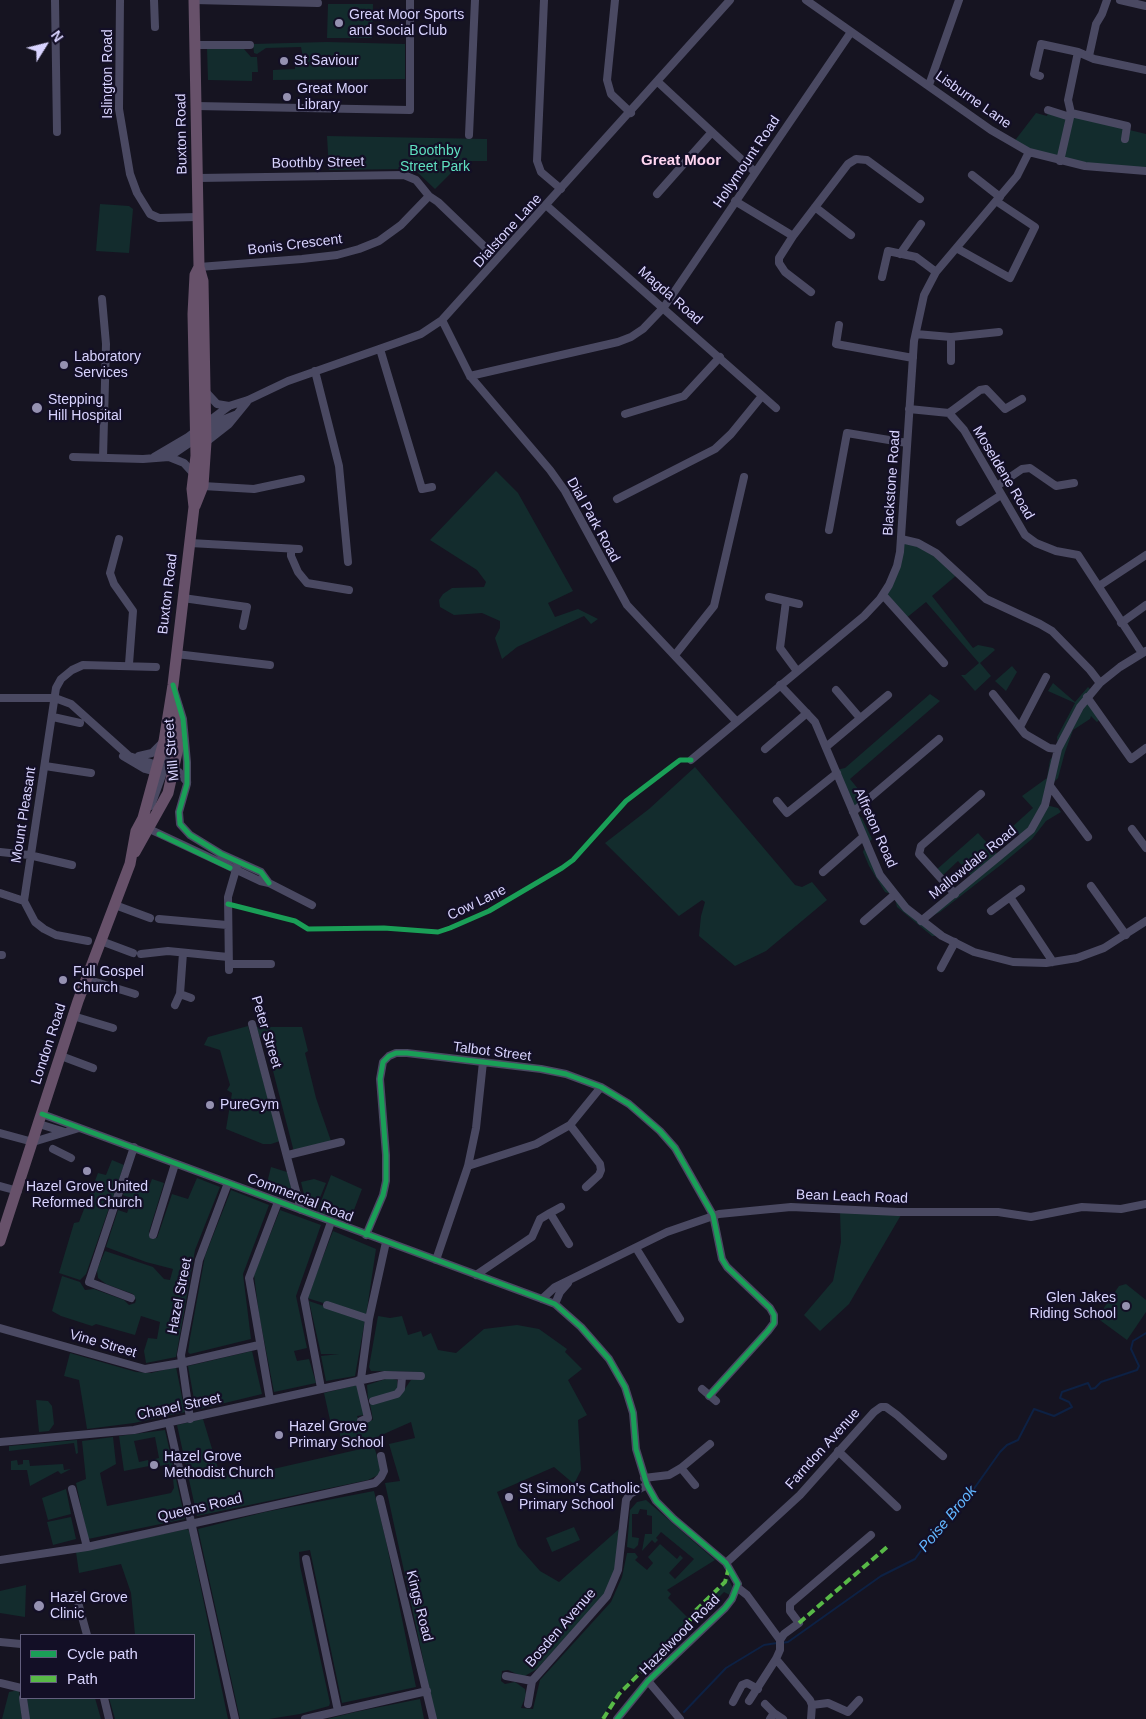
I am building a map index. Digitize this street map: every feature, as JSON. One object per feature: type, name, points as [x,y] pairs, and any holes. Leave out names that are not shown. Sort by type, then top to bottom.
[{"type":"highway","name":"Buxton Road","points":[[144,824],[163,769],[178,748],[174,685],[176,654],[194,507],[193,473],[201,435],[205,391],[203,281],[199,267],[197,217],[198,178],[194,0]]},
{"type":"highway","name":"Buxton Road","points":[[194,507],[203,486],[193,314],[195,275],[199,267]]},
{"type":"highway","name":"Buxton Road","points":[[144,824],[168,793],[163,769],[164,741],[174,685]]},
{"type":"highway","name":"London Road","points":[[1,1236],[18,1191],[73,1016],[144,824]]},
{"type":"street","points":[[55,0],[57,132]]},
{"type":"street","name":"Islington Road","points":[[120,0],[119,109],[122,139],[132,180],[144,206],[150,214],[159,218],[197,217]]},
{"type":"street","points":[[154,0],[155,27]]},
{"type":"street","points":[[194,0],[318,3]]},
{"type":"street","points":[[196,106],[410,110],[410,0]]},
{"type":"street","points":[[469,135],[475,0]]},
{"type":"street","points":[[544,0],[537,161],[541,172],[561,189]]},
{"type":"street","points":[[615,0],[606,80],[611,94],[631,112]]},
{"type":"street","name":"Dialstone Lane","points":[[201,435],[229,406],[248,400],[278,384],[421,334],[442,320],[547,206],[730,0]]},
{"type":"street","name":"Lisburne Lane","points":[[806,0],[991,130],[1030,152],[1060,161],[1097,168],[1146,171]]},
{"type":"street","points":[[929,85],[959,0]]},
{"type":"street","points":[[1089,56],[1096,24],[1107,0]]},
{"type":"street","points":[[1120,0],[1146,6]]},
{"type":"street","name":"Hollymount Road","points":[[470,376],[631,337],[654,319],[851,32]]},
{"type":"street","points":[[1040,76],[1034,74],[1041,44],[1146,70]]},
{"type":"street","points":[[195,45],[250,45]]},
{"type":"street","points":[[1060,161],[1070,115],[1068,100],[1078,52]]},
{"type":"street","points":[[658,82],[755,172]]},
{"type":"street","points":[[1048,110],[1128,126],[1125,138]]},
{"type":"street","points":[[657,194],[712,132]]},
{"type":"street","name":"Blackstone Road","points":[[691,760],[864,616],[883,595],[897,566],[901,539],[913,358],[924,295],[936,272],[958,249],[1018,176],[1030,152]]},
{"type":"street","points":[[810,292],[785,272],[779,263],[780,254],[848,164],[856,159],[867,160],[913,191],[920,199]]},
{"type":"street","name":"Boothby Street","points":[[198,178],[404,175],[416,180],[429,196]]},
{"type":"street","points":[[958,249],[1010,278],[1035,227],[998,199],[972,175]]},
{"type":"street","points":[[429,196],[438,202],[488,250]]},
{"type":"street","name":"Bonis Crescent","points":[[199,267],[302,259],[337,255],[359,249],[379,241],[401,225],[429,196]]},
{"type":"street","points":[[735,201],[793,236]]},
{"type":"street","name":"Magda Road","points":[[547,206],[664,307],[776,408]]},
{"type":"street","points":[[815,207],[851,235]]},
{"type":"street","points":[[900,254],[921,224]]},
{"type":"street","points":[[882,277],[888,251],[916,257],[936,272]]},
{"type":"street","points":[[102,299],[106,344],[103,458]]},
{"type":"street","name":"Dial Park Road","points":[[442,320],[470,376],[550,470],[586,528],[620,596],[736,721]]},
{"type":"street","points":[[839,325],[836,344],[913,358]]},
{"type":"street","points":[[916,334],[951,337],[999,332]]},
{"type":"street","points":[[951,337],[951,361]]},
{"type":"street","points":[[380,349],[422,489],[432,487]]},
{"type":"street","points":[[625,414],[684,396],[720,357]]},
{"type":"street","points":[[315,371],[339,466],[348,562]]},
{"type":"street","points":[[909,409],[950,412],[980,390],[986,389],[1005,409],[1022,399]]},
{"type":"street","points":[[205,391],[217,404],[229,406]]},
{"type":"street","points":[[617,499],[715,449],[731,434],[762,396]]},
{"type":"street","name":"Dialstone Lane","points":[[201,435],[225,419],[235,415],[248,400]]},
{"type":"street","name":"Moseldene Road","points":[[950,412],[964,430],[1025,535],[1036,543],[1056,551],[1078,555],[1122,623],[1144,652]]},
{"type":"street","points":[[828,530],[847,433],[907,443]]},
{"type":"street","points":[[73,457],[169,456],[201,435]]},
{"type":"street","points":[[154,457],[201,435]]},
{"type":"street","points":[[169,456],[184,464],[193,473]]},
{"type":"street","points":[[997,486],[1022,469],[1030,468],[1056,486],[1074,483]]},
{"type":"street","points":[[675,655],[714,606],[744,477]]},
{"type":"street","points":[[203,486],[254,489],[301,479]]},
{"type":"street","points":[[960,522],[1001,495]]},
{"type":"street","points":[[119,539],[110,573],[114,584],[133,611],[129,664]]},
{"type":"street","points":[[901,539],[918,543],[936,553],[986,599],[1052,631],[1078,656],[1100,683]]},
{"type":"street","points":[[190,543],[295,549],[291,556],[298,572],[307,583],[349,590]]},
{"type":"street","points":[[1099,586],[1146,555]]},
{"type":"street","points":[[883,595],[944,663]]},
{"type":"street","points":[[769,597],[799,604]]},
{"type":"street","points":[[183,598],[247,607],[244,626]]},
{"type":"street","points":[[786,601],[780,648],[797,671]]},
{"type":"street","points":[[1122,623],[1146,605]]},
{"type":"street","name":"Mallowdale Road","points":[[921,921],[1031,830],[1045,805],[1058,749],[1068,726],[1087,697],[1100,683],[1144,652]]},
{"type":"street","points":[[176,654],[270,665]]},
{"type":"street","name":"Mount Pleasant","points":[[24,901],[56,688],[61,679],[72,670],[83,665],[129,664],[156,666]]},
{"type":"street","points":[[1020,727],[1046,677]]},
{"type":"street","name":"Mill Street","points":[[174,685],[183,719],[187,784],[180,812],[182,828],[221,854],[261,872],[269,883]]},
{"type":"street","name":"Alfreton Road","points":[[780,685],[815,722],[875,864],[894,895],[921,921],[974,952],[1013,962],[1053,962],[1077,958],[1104,948],[1146,921]]},
{"type":"street","points":[[836,690],[860,718]]},
{"type":"street","points":[[993,694],[1020,727],[1038,742],[1049,748],[1058,749]]},
{"type":"street","points":[[826,747],[888,695]]},
{"type":"street","points":[[1087,697],[1131,759],[1146,748]]},
{"type":"street","points":[[0,698],[55,698],[71,704],[84,714],[128,760],[181,773],[187,784]]},
{"type":"street","points":[[765,749],[807,713]]},
{"type":"street","points":[[53,717],[80,723]]},
{"type":"street","points":[[853,812],[939,739]]},
{"type":"street","points":[[129,756],[148,756],[158,750],[164,741]]},
{"type":"street","points":[[112,743],[129,756],[163,769]]},
{"type":"street","points":[[45,766],[91,774]]},
{"type":"street","points":[[776,801],[787,813],[837,772]]},
{"type":"street","points":[[1050,786],[1088,837]]},
{"type":"street","points":[[955,894],[919,854],[921,846],[981,794]]},
{"type":"street","name":"Mill Street","points":[[144,824],[235,870],[269,883],[312,905]]},
{"type":"street","points":[[1132,829],[1146,848]]},
{"type":"street","points":[[822,872],[863,837]]},
{"type":"street","points":[[0,852],[30,855],[72,865]]},
{"type":"street","points":[[229,964],[228,897],[238,862]]},
{"type":"street","points":[[1091,886],[1126,935]]},
{"type":"street","points":[[990,911],[1021,889]]},
{"type":"street","points":[[0,893],[24,901],[35,922],[44,929],[56,935],[88,940]]},
{"type":"street","points":[[864,921],[894,895]]},
{"type":"street","points":[[1010,897],[1053,962]]},
{"type":"street","points":[[115,905],[154,918],[227,925]]},
{"type":"street","points":[[101,942],[137,953],[168,951],[229,964],[272,964]]},
{"type":"street","points":[[941,968],[955,942]]},
{"type":"street","points":[[175,1005],[180,994],[183,953]]},
{"type":"street","points":[[86,979],[135,994]]},
{"type":"street","points":[[180,994],[191,998]]},
{"type":"street","points":[[73,1016],[113,1028]]},
{"type":"street","name":"Peter Street","points":[[252,1024],[301,1210]]},
{"type":"street","name":"Talbot Street","points":[[366,1234],[383,1195],[386,1181],[386,1155],[380,1087],[383,1062],[389,1056],[402,1053],[566,1074],[601,1087],[629,1104],[660,1131],[686,1165],[714,1215],[722,1259],[727,1267],[770,1308],[774,1323],[713,1398],[702,1389]]},
{"type":"street","points":[[61,1056],[93,1068]]},
{"type":"street","points":[[436,1260],[468,1166],[476,1128],[483,1062]]},
{"type":"street","points":[[468,1166],[536,1144],[570,1125],[601,1087]]},
{"type":"street","points":[[40,1119],[67,1132]]},
{"type":"street","name":"Commercial Road","points":[[40,1119],[79,1128],[134,1147],[175,1164],[555,1304],[568,1314],[596,1343],[609,1359],[625,1387],[633,1413],[636,1449],[645,1482],[656,1501],[674,1519],[726,1563]]},
{"type":"street","points":[[570,1125],[600,1164],[602,1170],[586,1187]]},
{"type":"street","points":[[0,1134],[33,1142],[79,1128]]},
{"type":"street","points":[[288,1155],[341,1142]]},
{"type":"street","points":[[131,1298],[89,1282],[134,1147]]},
{"type":"street","points":[[53,1150],[71,1158]]},
{"type":"street","points":[[152,1235],[175,1164]]},
{"type":"street","name":"Hazel Street","points":[[190,1419],[181,1363],[199,1260],[228,1183]]},
{"type":"street","points":[[0,1186],[18,1191]]},
{"type":"street","points":[[270,1400],[259,1346],[249,1278],[278,1202]]},
{"type":"street","name":"Bean Leach Road","points":[[542,1299],[555,1287],[667,1232],[714,1215],[754,1209],[791,1207],[898,1212],[989,1212],[1031,1217],[1082,1207],[1121,1208],[1146,1204]]},
{"type":"street","points":[[476,1275],[532,1237],[540,1219],[561,1207]]},
{"type":"street","points":[[550,1213],[569,1244]]},
{"type":"street","points":[[320,1388],[304,1298],[332,1222]]},
{"type":"street","points":[[361,1421],[368,1418],[360,1379],[369,1319],[386,1242]]},
{"type":"street","points":[[636,1248],[680,1318]]},
{"type":"street","name":"Bean Leach Road","points":[[555,1304],[560,1292],[571,1280]]},
{"type":"street","points":[[327,1305],[369,1319]]},
{"type":"street","name":"Vine Street","points":[[0,1328],[145,1369],[259,1346]]},
{"type":"street","name":"Chapel Street","points":[[0,1442],[83,1436],[169,1423],[360,1379],[385,1375],[402,1377],[422,1376]]},
{"type":"street","points":[[373,1401],[397,1394],[401,1389],[402,1377]]},
{"type":"street","name":"Farndon Avenue","points":[[726,1563],[800,1495],[874,1412],[881,1407],[886,1407],[943,1456]]},
{"type":"street","points":[[169,1423],[235,1719]]},
{"type":"street","points":[[645,1482],[669,1475],[681,1468],[710,1444]]},
{"type":"street","points":[[838,1452],[897,1507]]},
{"type":"street","name":"Queens Road","points":[[0,1560],[86,1547],[375,1483],[382,1478],[384,1471],[381,1456]]},
{"type":"street","points":[[681,1468],[695,1485]]},
{"type":"street","name":"Bosden Avenue","points":[[528,1704],[532,1681],[607,1596],[618,1570],[626,1500],[630,1494],[645,1482]]},
{"type":"street","points":[[72,1489],[86,1547]]},
{"type":"street","name":"Kings Road","points":[[380,1499],[433,1719]]},
{"type":"street","points":[[749,1701],[776,1659],[784,1634],[799,1623],[790,1611],[790,1604],[871,1535]]},
{"type":"street","points":[[306,1559],[338,1711]]},
{"type":"street","points":[[726,1563],[735,1574],[738,1588],[747,1595],[780,1644]]},
{"type":"street","name":"Hazelwood Road","points":[[617,1719],[648,1682],[725,1608],[738,1588]]},
{"type":"street","points":[[76,1595],[87,1634]]},
{"type":"street","points":[[0,1642],[20,1644]]},
{"type":"street","points":[[776,1659],[812,1705],[811,1719]]},
{"type":"street","name":"Bosden Avenue","points":[[506,1676],[532,1681]]},
{"type":"street","points":[[648,1682],[680,1719]]},
{"type":"street","points":[[0,1683],[20,1687]]},
{"type":"street","points":[[733,1702],[742,1685],[747,1683],[758,1689]]},
{"type":"street","points":[[305,1719],[426,1691]]},
{"type":"street","points":[[23,1699],[26,1719]]},
{"type":"street","points":[[104,1699],[110,1719]]},
{"type":"street","points":[[812,1705],[828,1703],[848,1712],[859,1700]]},
{"type":"street","points":[[765,1704],[772,1716],[782,1719]]},
{"type":"green space","points":[[328,4],[373,4],[372,38],[327,38]]},
{"type":"green space","points":[[327,42],[405,44],[405,79],[273,80],[273,70],[295,69],[295,66],[301,66],[304,63],[301,47],[266,48],[257,54],[254,53],[253,44]]},
{"type":"green space","points":[[207,48],[244,49],[251,57],[257,57],[258,72],[252,72],[252,81],[208,80]]},
{"type":"green space","points":[[1048,110],[1146,134],[1146,171],[1060,161],[1013,143],[1036,113],[1047,116]]},
{"type":"green space","name":"Boothby Street Park","points":[[327,136],[487,139],[487,161],[463,161],[435,189],[417,172],[407,169],[329,170]]},
{"type":"green space","points":[[100,204],[129,206],[133,209],[129,253],[96,251]]},
{"type":"green space","points":[[496,471],[518,493],[573,591],[548,603],[555,617],[578,609],[598,619],[591,624],[584,616],[517,647],[502,659],[495,638],[500,628],[500,621],[482,613],[454,615],[440,607],[439,600],[443,594],[452,588],[484,587],[486,582],[477,570],[430,540]]},
{"type":"green space","points":[[901,539],[918,543],[958,574],[932,596],[973,648],[978,645],[995,650],[980,663],[991,676],[975,691],[961,675],[965,675],[979,663],[926,602],[905,619],[883,595],[889,585]]},
{"type":"green space","points":[[1012,666],[1017,672],[1006,691],[995,681]]},
{"type":"green space","points":[[1053,683],[1075,702],[1088,687],[1092,691],[1087,697],[1102,717],[1097,722],[1091,716],[1090,719],[1073,730],[1058,778],[1050,786],[1046,805],[1058,808],[1061,812],[1046,821],[1032,839],[1002,864],[940,912],[922,921],[974,879],[958,861],[941,877],[935,871],[978,833],[1000,857],[1023,838],[1012,827],[1033,808],[1022,796],[1047,778],[1050,760],[1058,749],[1057,737],[1075,703],[1048,691]]},
{"type":"green space","points":[[930,694],[940,701],[850,779],[867,800],[854,812],[862,818],[872,839],[866,845],[875,864],[922,921],[942,936],[932,936],[897,907],[894,895],[885,892],[863,852],[866,844],[836,770],[845,768]]},
{"type":"green space","points":[[695,767],[795,885],[802,887],[812,882],[827,900],[766,951],[735,966],[699,936],[701,916],[705,902],[702,900],[679,916],[605,843],[649,809]]},
{"type":"green space","points":[[248,1026],[280,1141],[271,1144],[263,1144],[226,1129],[232,1093],[227,1090],[230,1085],[220,1050],[204,1045],[208,1037]]},
{"type":"green space","points":[[256,1027],[302,1027],[308,1051],[305,1053],[316,1098],[331,1141],[294,1152],[264,1036],[260,1037]]},
{"type":"green space","points":[[112,1160],[124,1165],[86,1274],[80,1280],[59,1273],[74,1223],[79,1222],[98,1173],[106,1175]]},
{"type":"green space","points":[[271,1167],[287,1172],[294,1199],[292,1201],[265,1191]]},
{"type":"green space","points":[[331,1175],[362,1189],[349,1223],[317,1212]]},
{"type":"green space","points":[[197,1178],[220,1187],[195,1250],[176,1357],[146,1363],[144,1351],[148,1338],[157,1339],[160,1322],[141,1316],[135,1335],[96,1324],[92,1326],[61,1316],[52,1311],[62,1276],[80,1282],[85,1290],[94,1289],[124,1300],[129,1305],[135,1303],[136,1300],[133,1294],[106,1284],[98,1278],[97,1270],[105,1251],[153,1267],[164,1279],[170,1280],[173,1269],[146,1262],[106,1247],[118,1210],[127,1213],[132,1199],[123,1195],[128,1179],[149,1187],[152,1179],[164,1183],[149,1232],[152,1237],[157,1238],[172,1194],[188,1199]]},
{"type":"green space","points":[[314,1179],[326,1183],[315,1210],[307,1207],[301,1182]]},
{"type":"green space","points":[[231,1190],[269,1205],[243,1274],[251,1339],[190,1354],[188,1352],[190,1338],[205,1256]]},
{"type":"green space","points":[[280,1210],[321,1225],[296,1296],[307,1348],[294,1351],[297,1361],[309,1359],[316,1383],[274,1392],[259,1314],[254,1275]]},
{"type":"green space","points":[[840,1212],[901,1215],[849,1304],[820,1331],[804,1315],[833,1281],[841,1242]]},
{"type":"green space","points":[[333,1231],[376,1249],[366,1316],[307,1298]]},
{"type":"green space","name":"Glen Jakes Riding School","points":[[1126,1284],[1146,1300],[1146,1312],[1127,1340],[1097,1318],[1119,1286]]},
{"type":"green space","points":[[309,1301],[365,1320],[355,1376],[326,1381],[321,1356],[339,1354],[321,1354]]},
{"type":"green space","points":[[378,1316],[390,1318],[402,1316],[408,1335],[421,1331],[423,1337],[431,1333],[438,1350],[456,1353],[484,1329],[517,1325],[539,1329],[567,1349],[565,1352],[582,1369],[568,1380],[587,1415],[578,1420],[581,1470],[574,1484],[554,1467],[497,1492],[518,1546],[540,1571],[559,1582],[619,1529],[616,1566],[605,1594],[537,1669],[523,1677],[508,1670],[502,1671],[501,1681],[505,1684],[515,1682],[525,1689],[526,1695],[521,1708],[533,1709],[540,1680],[611,1602],[622,1577],[627,1553],[635,1553],[638,1557],[635,1560],[647,1570],[653,1563],[648,1557],[660,1544],[677,1559],[680,1555],[683,1558],[669,1573],[675,1579],[694,1559],[661,1532],[656,1538],[658,1540],[655,1543],[652,1540],[642,1551],[645,1534],[652,1534],[652,1516],[647,1515],[647,1510],[640,1509],[638,1514],[632,1514],[632,1537],[639,1538],[638,1545],[634,1549],[627,1547],[630,1510],[637,1502],[646,1500],[715,1560],[667,1590],[671,1594],[668,1598],[689,1619],[617,1693],[601,1719],[436,1719],[385,1483],[400,1481],[389,1444],[415,1438],[411,1422],[377,1437],[378,1442],[363,1442],[350,1439],[342,1441],[338,1428],[332,1429],[324,1393],[357,1385],[365,1415],[357,1416],[360,1423],[373,1420],[370,1404],[385,1400],[404,1390],[411,1380],[424,1378],[422,1372],[371,1371],[369,1367]]},
{"type":"green space","points":[[252,1351],[262,1394],[196,1410],[188,1366]]},
{"type":"green space","points":[[70,1353],[136,1372],[151,1373],[176,1367],[185,1412],[134,1423],[87,1429],[79,1380],[64,1376]]},
{"type":"green space","points":[[389,1378],[397,1380],[398,1388],[396,1393],[368,1399],[367,1385]]},
{"type":"green space","points":[[36,1400],[48,1401],[52,1406],[54,1424],[49,1431],[39,1432]]},
{"type":"green space","points":[[203,1419],[220,1475],[258,1467],[260,1472],[374,1446],[381,1470],[380,1474],[368,1480],[197,1516],[177,1425]]},
{"type":"green space","points":[[165,1430],[185,1519],[88,1539],[76,1483],[86,1479],[82,1441],[113,1437],[116,1464],[100,1473],[107,1506],[171,1493],[174,1488],[169,1464],[160,1466],[159,1463],[152,1464],[151,1460],[159,1458],[155,1437],[134,1441],[139,1462],[148,1460],[149,1466],[124,1471],[119,1436]]},
{"type":"green space","points":[[77,1440],[78,1453],[76,1454],[74,1443],[9,1451],[9,1446]]},
{"type":"green space","points":[[17,1460],[18,1465],[23,1464],[23,1460],[29,1460],[30,1466],[63,1464],[64,1470],[71,1469],[61,1474],[58,1471],[30,1486],[27,1470],[11,1470],[11,1461]]},
{"type":"green space","points":[[66,1489],[71,1514],[48,1520],[42,1498]]},
{"type":"green space","points":[[374,1491],[416,1687],[342,1703],[310,1550],[299,1552],[300,1566],[330,1703],[329,1706],[300,1714],[269,1719],[240,1719],[198,1529],[265,1512]]},
{"type":"green space","points":[[71,1517],[76,1539],[53,1545],[47,1522]]},
{"type":"green space","points":[[574,1527],[580,1540],[552,1552],[546,1538]]},
{"type":"green space","points":[[187,1529],[189,1531],[228,1719],[115,1719],[109,1699],[195,1699],[195,1634],[135,1634],[131,1593],[121,1564],[79,1573],[76,1552]]},
{"type":"green space","points":[[728,1578],[734,1590],[730,1595],[724,1592],[700,1616],[699,1621],[694,1614]]},
{"type":"green space","points":[[26,1585],[25,1617],[0,1613],[0,1591]]},
{"type":"green space","points":[[19,1690],[22,1719],[2,1719],[9,1692]]},
{"type":"green space","points":[[27,1699],[95,1699],[101,1719],[29,1719]]},
{"type":"green space","points":[[420,1699],[424,1719],[327,1719],[355,1712]]},
{"type":"waterway","name":"Poise Brook","points":[[781,1643],[788,1642],[881,1576],[915,1559],[940,1524],[961,1507],[1000,1452],[1007,1445],[1018,1440],[1034,1409],[1054,1416],[1072,1407],[1069,1402],[1060,1398],[1062,1392],[1088,1383],[1091,1389],[1095,1388],[1101,1382],[1137,1370],[1139,1366],[1131,1349],[1133,1341],[1146,1333]]},
{"type":"waterway","name":"Poise Brook","points":[[684,1712],[726,1668],[764,1645],[777,1643]]},
{"type":"marked path","points":[[799,1623],[887,1547]]},
{"type":"marked path","points":[[603,1719],[619,1694],[688,1625],[693,1613],[725,1582],[729,1567]]},
{"type":"cycle path","points":[[173,685],[183,719],[187,762],[187,784],[179,812],[180,824],[190,835],[221,854],[261,872],[269,883]]},
{"type":"cycle path","name":"Cow Lane","points":[[228,904],[295,921],[308,929],[384,928],[438,932],[489,911],[562,868],[573,860],[626,801],[680,760],[691,760]]},
{"type":"cycle path","points":[[159,834],[230,868]]},
{"type":"cycle path","points":[[366,1235],[383,1195],[386,1181],[386,1155],[380,1079],[383,1062],[389,1056],[396,1053],[407,1053],[541,1069],[566,1074],[601,1087],[629,1104],[660,1131],[675,1148],[713,1215],[722,1259],[727,1267],[770,1308],[774,1315],[774,1323],[768,1331],[709,1396]]},
{"type":"cycle path","points":[[42,1114],[555,1304],[581,1327],[609,1359],[625,1387],[633,1413],[636,1449],[647,1485],[656,1501],[674,1519],[726,1563],[738,1584],[732,1599],[725,1608],[648,1681],[617,1719]]},
{"type":"place","name":"Great Moor Sports and Social Club","points":[[339,23]]},
{"type":"place","name":"St Saviour","points":[[284,61]]},
{"type":"place","name":"Great Moor Library","points":[[287,97]]},
{"type":"place","name":"Laboratory Services","points":[[64,365]]},
{"type":"place","name":"Stepping Hill Hospital","points":[[37,408]]},
{"type":"place","name":"Full Gospel Church","points":[[63,980]]},
{"type":"place","name":"PureGym","points":[[210,1105]]},
{"type":"place","name":"Hazel Grove United Reformed Church","points":[[87,1171]]},
{"type":"place","name":"Glen Jakes Riding School","points":[[1126,1306]]},
{"type":"place","name":"Hazel Grove Primary School","points":[[279,1435]]},
{"type":"place","name":"Hazel Grove Methodist Church","points":[[154,1465]]},
{"type":"place","name":"St Simon's Catholic Primary School","points":[[509,1497]]},
{"type":"place","name":"Hazel Grove Clinic","points":[[39,1606]]},
{"type":"district","name":"Great Moor","points":[[681,161]]}]
